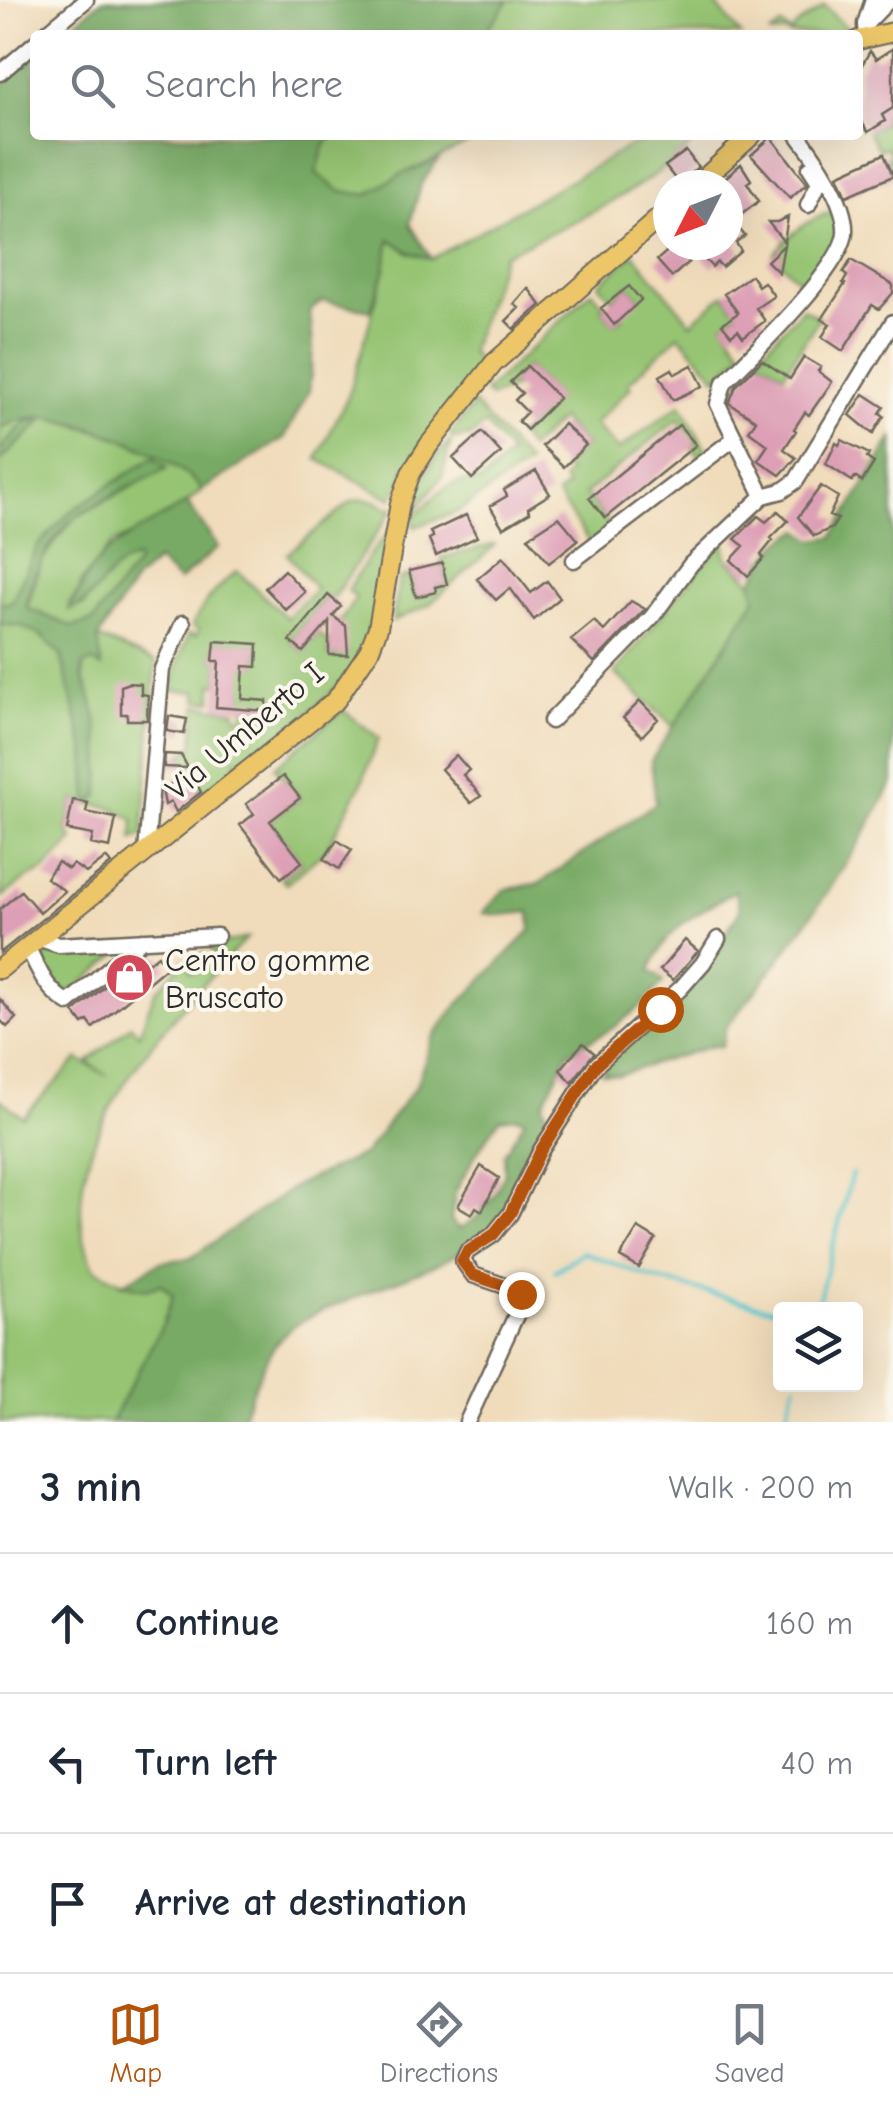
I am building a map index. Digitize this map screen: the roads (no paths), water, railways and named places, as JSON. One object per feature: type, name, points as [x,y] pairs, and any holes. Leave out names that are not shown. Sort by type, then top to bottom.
[{"type":"main road","points":[[863,34],[893,32]]},
{"type":"main road","points":[[714,170],[746,140]]},
{"type":"main road","name":"Via Umberto I","points":[[0,969],[336,700],[363,662],[378,628],[400,503],[411,473],[429,445],[494,363],[653,223]]},
{"type":"street","points":[[50,30],[86,0]]},
{"type":"street","points":[[863,34],[873,0]]},
{"type":"street","points":[[863,34],[889,0]]},
{"type":"street","points":[[0,72],[30,47]]},
{"type":"street","points":[[798,140],[801,153],[820,182],[808,205]]},
{"type":"street","points":[[764,496],[718,404],[724,382],[820,280],[846,230],[828,179],[801,140]]},
{"type":"street","points":[[551,721],[652,617],[691,564],[764,496],[782,491],[796,481],[893,322]]},
{"type":"street","points":[[574,560],[735,438]]},
{"type":"street","points":[[146,852],[162,669],[183,623]]},
{"type":"street","points":[[142,939],[68,1003],[52,994],[32,942],[59,945],[142,939],[217,936]]},
{"type":"street","points":[[468,1422],[523,1300],[517,1290],[473,1275],[462,1261],[467,1252],[493,1235],[510,1214],[541,1150],[595,1066],[681,988],[703,964],[718,939]]},
{"type":"waterway","points":[[818,1302],[852,1173]]},
{"type":"waterway","points":[[555,1271],[583,1252],[652,1278],[773,1309]]},
{"type":"waterway","points":[[784,1422],[793,1392]]},
{"type":"place","name":"Centro gomme Bruscato","points":[[130,978]]}]
